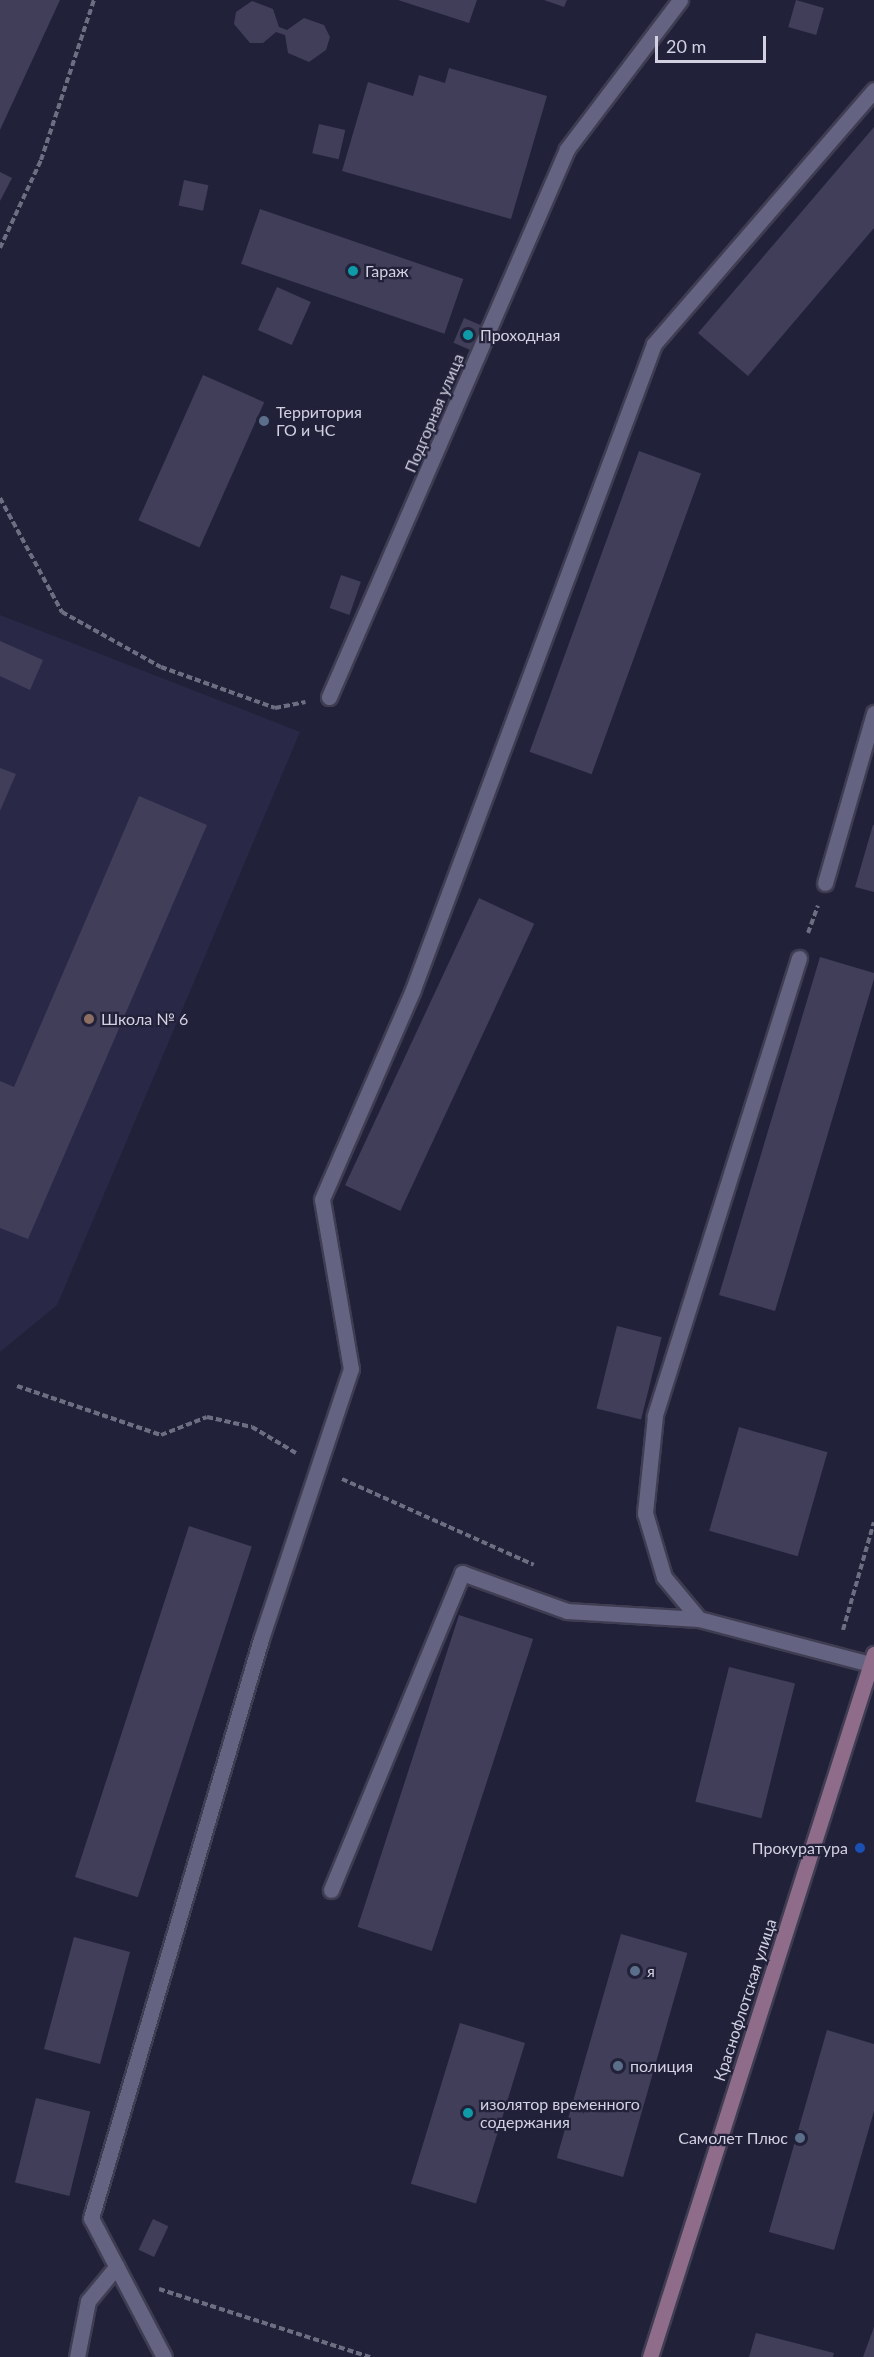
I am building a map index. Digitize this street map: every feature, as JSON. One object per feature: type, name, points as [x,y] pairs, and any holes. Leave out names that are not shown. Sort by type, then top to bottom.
[{"type":"main road","name":"Краснофлотская улица","points":[[650,2357],[873,1659]]},
{"type":"street","name":"Подгорная улица","points":[[329,697],[567,149],[680,0]]},
{"type":"street","points":[[164,2357],[91,2218],[261,1639],[351,1369],[322,1199],[412,992],[654,344],[874,90]]},
{"type":"street","points":[[825,883],[874,713]]},
{"type":"street","points":[[699,1619],[663,1577],[645,1513],[655,1416],[799,958]]},
{"type":"street","points":[[331,1890],[462,1573],[567,1611],[699,1619],[836,1654],[873,1659]]},
{"type":"street","points":[[77,2357],[88,2301],[119,2272]]},
{"type":"path","points":[[0,248],[41,160],[94,0]]},
{"type":"path","points":[[0,498],[62,612],[161,667],[275,708],[329,697]]},
{"type":"path","points":[[799,958],[819,903]]},
{"type":"path","points":[[17,1386],[161,1435],[207,1417],[252,1427],[318,1466],[534,1565]]},
{"type":"path","points":[[836,1654],[874,1522]]},
{"type":"path","points":[[119,2272],[370,2357]]},
{"type":"shaded area","name":"Школа № 6","points":[[0,615],[300,732],[57,1305],[0,1352]]},
{"type":"building","points":[[0,0],[60,0],[0,130]]},
{"type":"building","points":[[398,0],[477,0],[469,23]]},
{"type":"building","points":[[544,0],[567,0],[564,7]]},
{"type":"building","points":[[796,0],[824,8],[816,35],[788,27]]},
{"type":"building","points":[[252,1],[273,9],[279,27],[287,30],[304,18],[324,25],[330,37],[326,50],[309,62],[288,53],[285,35],[276,32],[263,43],[250,43],[234,24],[236,12]]},
{"type":"building","points":[[449,68],[547,96],[511,219],[342,171],[368,82],[413,96],[419,75],[445,83]]},
{"type":"building","points":[[319,124],[345,130],[339,159],[312,153]]},
{"type":"building","points":[[874,127],[874,228],[748,376],[698,333]]},
{"type":"building","points":[[0,172],[12,178],[0,201]]},
{"type":"building","points":[[184,180],[208,185],[203,211],[179,205]]},
{"type":"building","name":"Гараж","points":[[260,209],[463,279],[444,334],[241,264]]},
{"type":"building","points":[[277,287],[311,302],[292,345],[258,330]]},
{"type":"building","name":"Проходная","points":[[464,318],[483,326],[473,351],[453,343]]},
{"type":"building","points":[[203,375],[264,402],[200,548],[138,520]]},
{"type":"building","points":[[639,451],[701,474],[592,774],[530,752]]},
{"type":"building","points":[[341,575],[361,582],[349,615],[330,608]]},
{"type":"building","points":[[0,641],[43,660],[30,690],[0,676]]},
{"type":"building","points":[[0,768],[16,774],[0,811]]},
{"type":"building","points":[[139,796],[207,825],[28,1239],[0,1228],[0,1081],[14,1087]]},
{"type":"building","points":[[874,825],[874,892],[855,887]]},
{"type":"building","points":[[479,898],[534,924],[400,1211],[345,1185]]},
{"type":"building","points":[[820,957],[874,973],[874,979],[775,1311],[719,1295]]},
{"type":"building","points":[[617,1326],[662,1337],[641,1420],[596,1408]]},
{"type":"building","points":[[739,1427],[827,1452],[798,1556],[709,1531]]},
{"type":"building","points":[[189,1526],[252,1546],[138,1897],[75,1877]]},
{"type":"building","points":[[459,1615],[533,1639],[432,1951],[358,1927]]},
{"type":"building","points":[[729,1667],[795,1683],[761,1818],[695,1802]]},
{"type":"building","name":"полиция","points":[[621,1934],[687,1953],[623,2177],[557,2158]]},
{"type":"building","points":[[74,1937],[130,1952],[100,2064],[44,2049]]},
{"type":"building","name":"изолятор временного содержания","points":[[460,2023],[525,2043],[476,2204],[411,2184]]},
{"type":"building","points":[[827,2030],[874,2044],[874,2111],[834,2250],[769,2232]]},
{"type":"building","points":[[36,2098],[90,2112],[69,2196],[15,2182]]},
{"type":"building","points":[[153,2219],[168,2226],[154,2257],[139,2250]]},
{"type":"building","points":[[874,2327],[874,2357],[863,2357]]},
{"type":"building","points":[[756,2333],[834,2353],[833,2357],[749,2357]]},
{"type":"place","name":"Гараж","points":[[353,271]]},
{"type":"place","name":"Проходная","points":[[468,335]]},
{"type":"place","name":"Территория ГО и ЧС","points":[[264,421]]},
{"type":"place","name":"Школа № 6","points":[[89,1019]]},
{"type":"place","name":"Прокуратура","points":[[860,1848]]},
{"type":"place","name":"я","points":[[635,1971]]},
{"type":"place","name":"полиция","points":[[618,2066]]},
{"type":"place","name":"изолятор временного содержания","points":[[468,2113]]},
{"type":"place","name":"Самолет Плюс","points":[[800,2138]]}]
